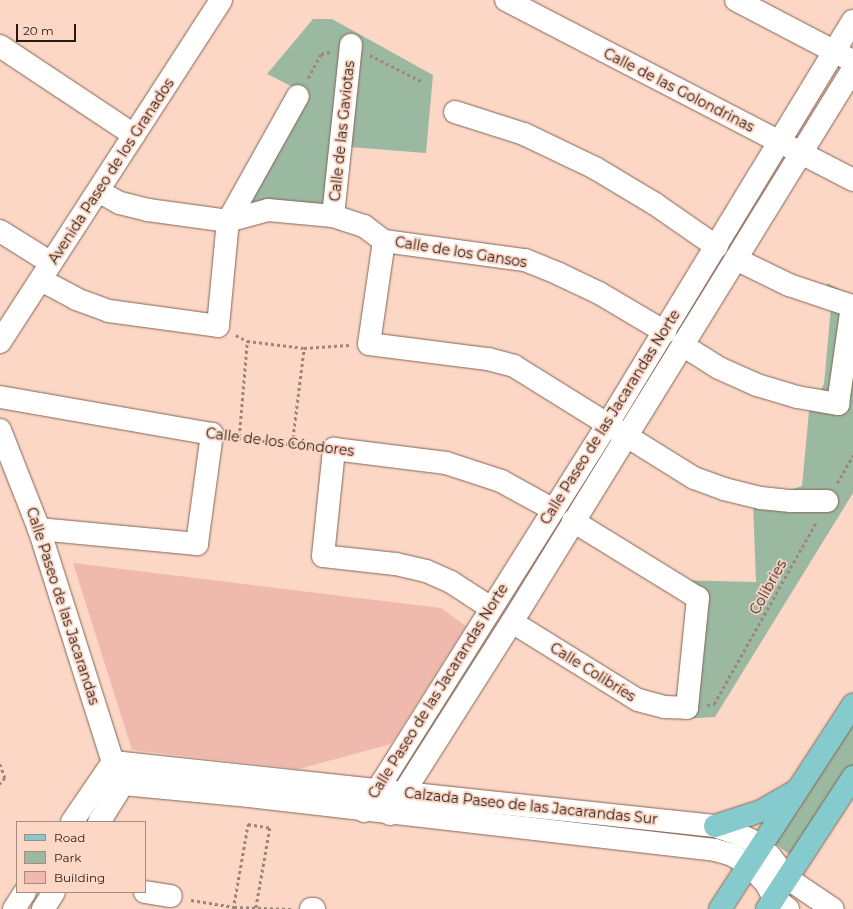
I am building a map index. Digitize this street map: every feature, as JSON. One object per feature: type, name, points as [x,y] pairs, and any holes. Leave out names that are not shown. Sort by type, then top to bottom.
[{"type":"main road","points":[[720,909],[853,705]]},
{"type":"main road","points":[[777,905],[787,878],[852,780]]},
{"type":"main road","points":[[715,826],[761,811],[802,785]]},
{"type":"street","name":"Avenida Paseo de los Granados","points":[[0,342],[220,0]]},
{"type":"street","name":"Calle de las Golondrinas","points":[[506,0],[853,180]]},
{"type":"street","points":[[736,0],[844,56]]},
{"type":"street","name":"Calle Paseo de las Jacarandas Norte","points":[[364,811],[375,790],[665,332],[780,142],[844,56],[853,21]]},
{"type":"street","name":"Calle de las Gaviotas","points":[[333,216],[351,45]]},
{"type":"street","points":[[0,46],[134,135]]},
{"type":"street","name":"Calle Paseo de las Jacarandas Norte","points":[[390,814],[684,346],[853,69]]},
{"type":"street","points":[[0,231],[76,299],[110,311],[218,326],[228,221],[298,96]]},
{"type":"street","points":[[455,112],[524,134],[595,168],[655,204],[717,247]]},
{"type":"street","name":"Calle de los Gansos","points":[[98,191],[120,203],[148,210],[228,221],[268,210],[333,216],[364,226],[384,241],[525,260],[599,293],[665,332]]},
{"type":"street","name":"Calle de los Gansos","points":[[369,344],[384,241]]},
{"type":"street","points":[[684,346],[719,368],[757,385],[797,397],[838,404],[852,306],[789,285],[736,259]]},
{"type":"street","points":[[369,344],[488,359],[514,366],[694,478],[724,489],[761,498],[791,501],[828,501]]},
{"type":"street","name":"Calle de los Cóndores","points":[[0,397],[212,434]]},
{"type":"street","name":"Calle Paseo de las Jacarandas","points":[[0,430],[39,529],[113,762],[123,784]]},
{"type":"street","points":[[39,529],[198,544],[212,434]]},
{"type":"street","points":[[334,449],[323,556],[396,564],[426,571],[451,582],[491,608]]},
{"type":"street","name":"Calle de los Cóndores","points":[[334,449],[446,463],[501,481],[552,509]]},
{"type":"street","points":[[573,522],[698,598],[687,708]]},
{"type":"street","name":"Calle Colibríes","points":[[512,622],[638,700],[664,707],[687,708]]},
{"type":"street","points":[[73,821],[113,762]]},
{"type":"street","name":"Calzada Paseo de las Jacarandas Sur","points":[[113,762],[715,826],[738,834],[761,847],[787,878],[833,909]]},
{"type":"street","points":[[100,821],[123,784]]},
{"type":"street","name":"Calzada Paseo de las Jacarandas Sur","points":[[123,784],[249,796],[364,811],[715,850],[732,855],[749,865],[766,883],[777,905]]},
{"type":"street","points":[[146,892],[171,896]]},
{"type":"street","points":[[14,909],[24,893]]},
{"type":"street","points":[[43,909],[53,893]]},
{"type":"path","points":[[298,96],[321,54]]},
{"type":"path","points":[[218,326],[247,341],[304,348],[369,344]]},
{"type":"path","points":[[239,437],[247,341]]},
{"type":"path","points":[[292,444],[304,348]]},
{"type":"path","name":"Calle de los Cóndores","points":[[212,434],[334,449]]},
{"type":"path","name":"Colibries","points":[[687,708],[714,704],[853,455]]},
{"type":"path","points":[[0,764],[5,778],[0,784]]},
{"type":"path","points":[[234,908],[248,824],[270,828],[256,908]]},
{"type":"path","points":[[171,896],[234,908],[312,909]]},
{"type":"green space","points":[[313,19],[332,19],[433,75],[426,153],[349,147],[343,213],[243,206],[305,96],[291,86],[267,74]]},
{"type":"green space","points":[[827,283],[853,296],[853,493],[715,717],[683,719],[691,602],[675,580],[756,582],[753,502],[802,486],[809,411],[824,384],[831,307]]},
{"type":"green space","points":[[853,716],[853,766],[794,858],[772,841]]},
{"type":"building","points":[[73,563],[441,608],[466,626],[391,744],[299,769],[132,750]]}]
